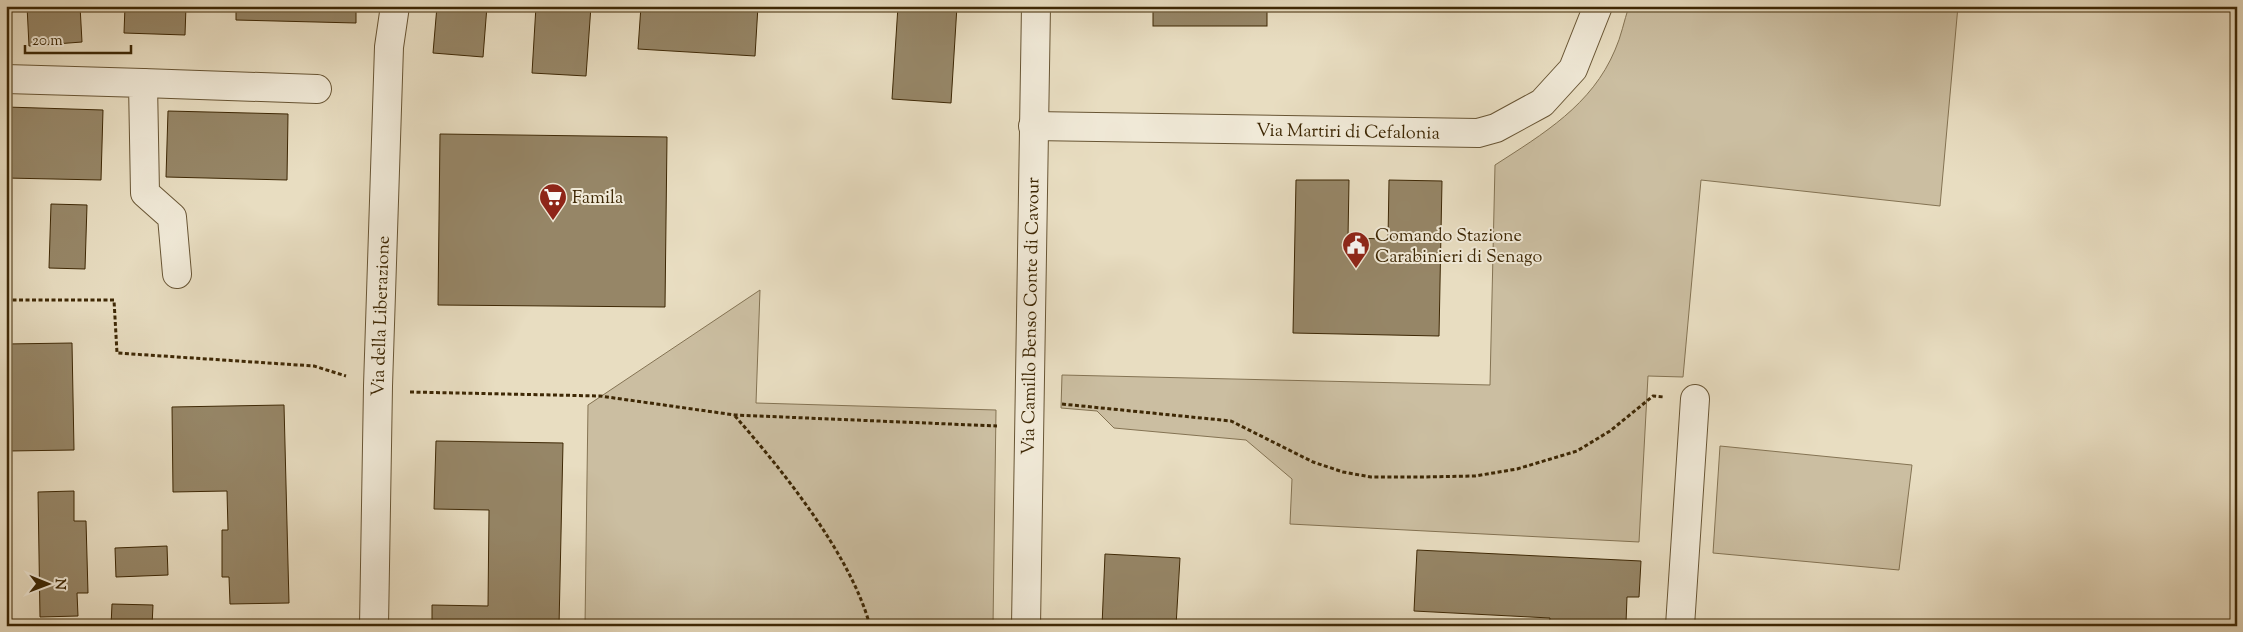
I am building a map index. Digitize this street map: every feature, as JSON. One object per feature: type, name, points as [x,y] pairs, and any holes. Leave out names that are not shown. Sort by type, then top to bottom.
[{"type":"street","name":"Via della Liberazione","points":[[374,626],[378,386],[389,47],[395,6]]},
{"type":"street","name":"Via Camillo Benso Conte di Cavour","points":[[1026,626],[1028,392],[1036,6]]},
{"type":"street","name":"Via Martiri di Cefalonia","points":[[1034,126],[1478,133],[1496,128],[1542,103],[1573,69],[1598,6]]},
{"type":"street","points":[[6,78],[317,89]]},
{"type":"street","points":[[143,83],[145,193],[172,217],[176,274]]},
{"type":"street","points":[[1680,626],[1695,399]]},
{"type":"path","points":[[6,300],[114,300],[117,353],[314,366],[400,392],[600,396],[734,415],[1028,427]]},
{"type":"path","points":[[1028,392],[1063,404],[1231,421],[1312,462],[1343,472],[1371,477],[1475,476],[1517,469],[1577,451],[1610,431],[1653,396],[1695,399]]},
{"type":"path","points":[[734,415],[778,466],[835,551],[855,585],[870,626]]},
{"type":"shaded area","points":[[1629,6],[1958,6],[1940,206],[1701,180],[1683,377],[1648,376],[1639,542],[1290,524],[1292,479],[1246,440],[1114,428],[1097,411],[1061,408],[1062,375],[1490,385],[1495,165],[1548,129],[1580,102],[1593,87],[1615,50]]},
{"type":"shaded area","points":[[760,290],[756,403],[996,410],[993,626],[585,626],[588,405]]},
{"type":"shaded area","points":[[1720,446],[1912,465],[1899,570],[1713,553]]},
{"type":"building","points":[[27,6],[80,6],[82,42],[29,46]]},
{"type":"building","points":[[125,6],[186,6],[185,35],[124,33]]},
{"type":"building","points":[[236,6],[356,6],[356,23],[236,20]]},
{"type":"building","points":[[437,6],[487,6],[483,57],[433,53]]},
{"type":"building","points":[[536,6],[591,6],[586,76],[532,73]]},
{"type":"building","points":[[641,6],[758,6],[755,56],[638,49]]},
{"type":"building","points":[[898,6],[957,6],[951,103],[892,99]]},
{"type":"building","points":[[1153,6],[1267,6],[1267,26],[1153,26]]},
{"type":"building","points":[[6,107],[103,110],[101,180],[6,178]]},
{"type":"building","points":[[168,111],[288,114],[287,180],[166,177]]},
{"type":"building","name":"Famila","points":[[440,134],[667,137],[665,307],[438,305]]},
{"type":"building","points":[[1296,180],[1349,180],[1348,238],[1388,239],[1389,180],[1442,181],[1439,336],[1293,333]]},
{"type":"building","points":[[51,204],[87,205],[85,269],[49,268]]},
{"type":"building","points":[[72,343],[74,450],[9,451],[6,344]]},
{"type":"building","points":[[284,405],[289,603],[230,604],[229,577],[222,577],[222,530],[228,530],[227,491],[173,492],[172,407]]},
{"type":"building","points":[[436,441],[563,443],[559,626],[432,626],[432,605],[488,606],[489,510],[434,509]]},
{"type":"building","points":[[74,491],[74,521],[86,521],[88,593],[77,593],[78,616],[40,617],[38,492]]},
{"type":"building","points":[[167,546],[168,575],[116,577],[115,548]]},
{"type":"building","points":[[1417,550],[1641,561],[1639,597],[1627,597],[1626,623],[1615,622],[1615,626],[1549,626],[1550,618],[1414,611]]},
{"type":"building","points":[[1105,554],[1180,558],[1176,626],[1102,626]]},
{"type":"building","points":[[112,604],[153,605],[152,626],[111,626]]},
{"type":"place","name":"Famila","points":[[553,221]]},
{"type":"place","name":"Comando Stazione Carabinieri di Senago","points":[[1356,269]]}]
